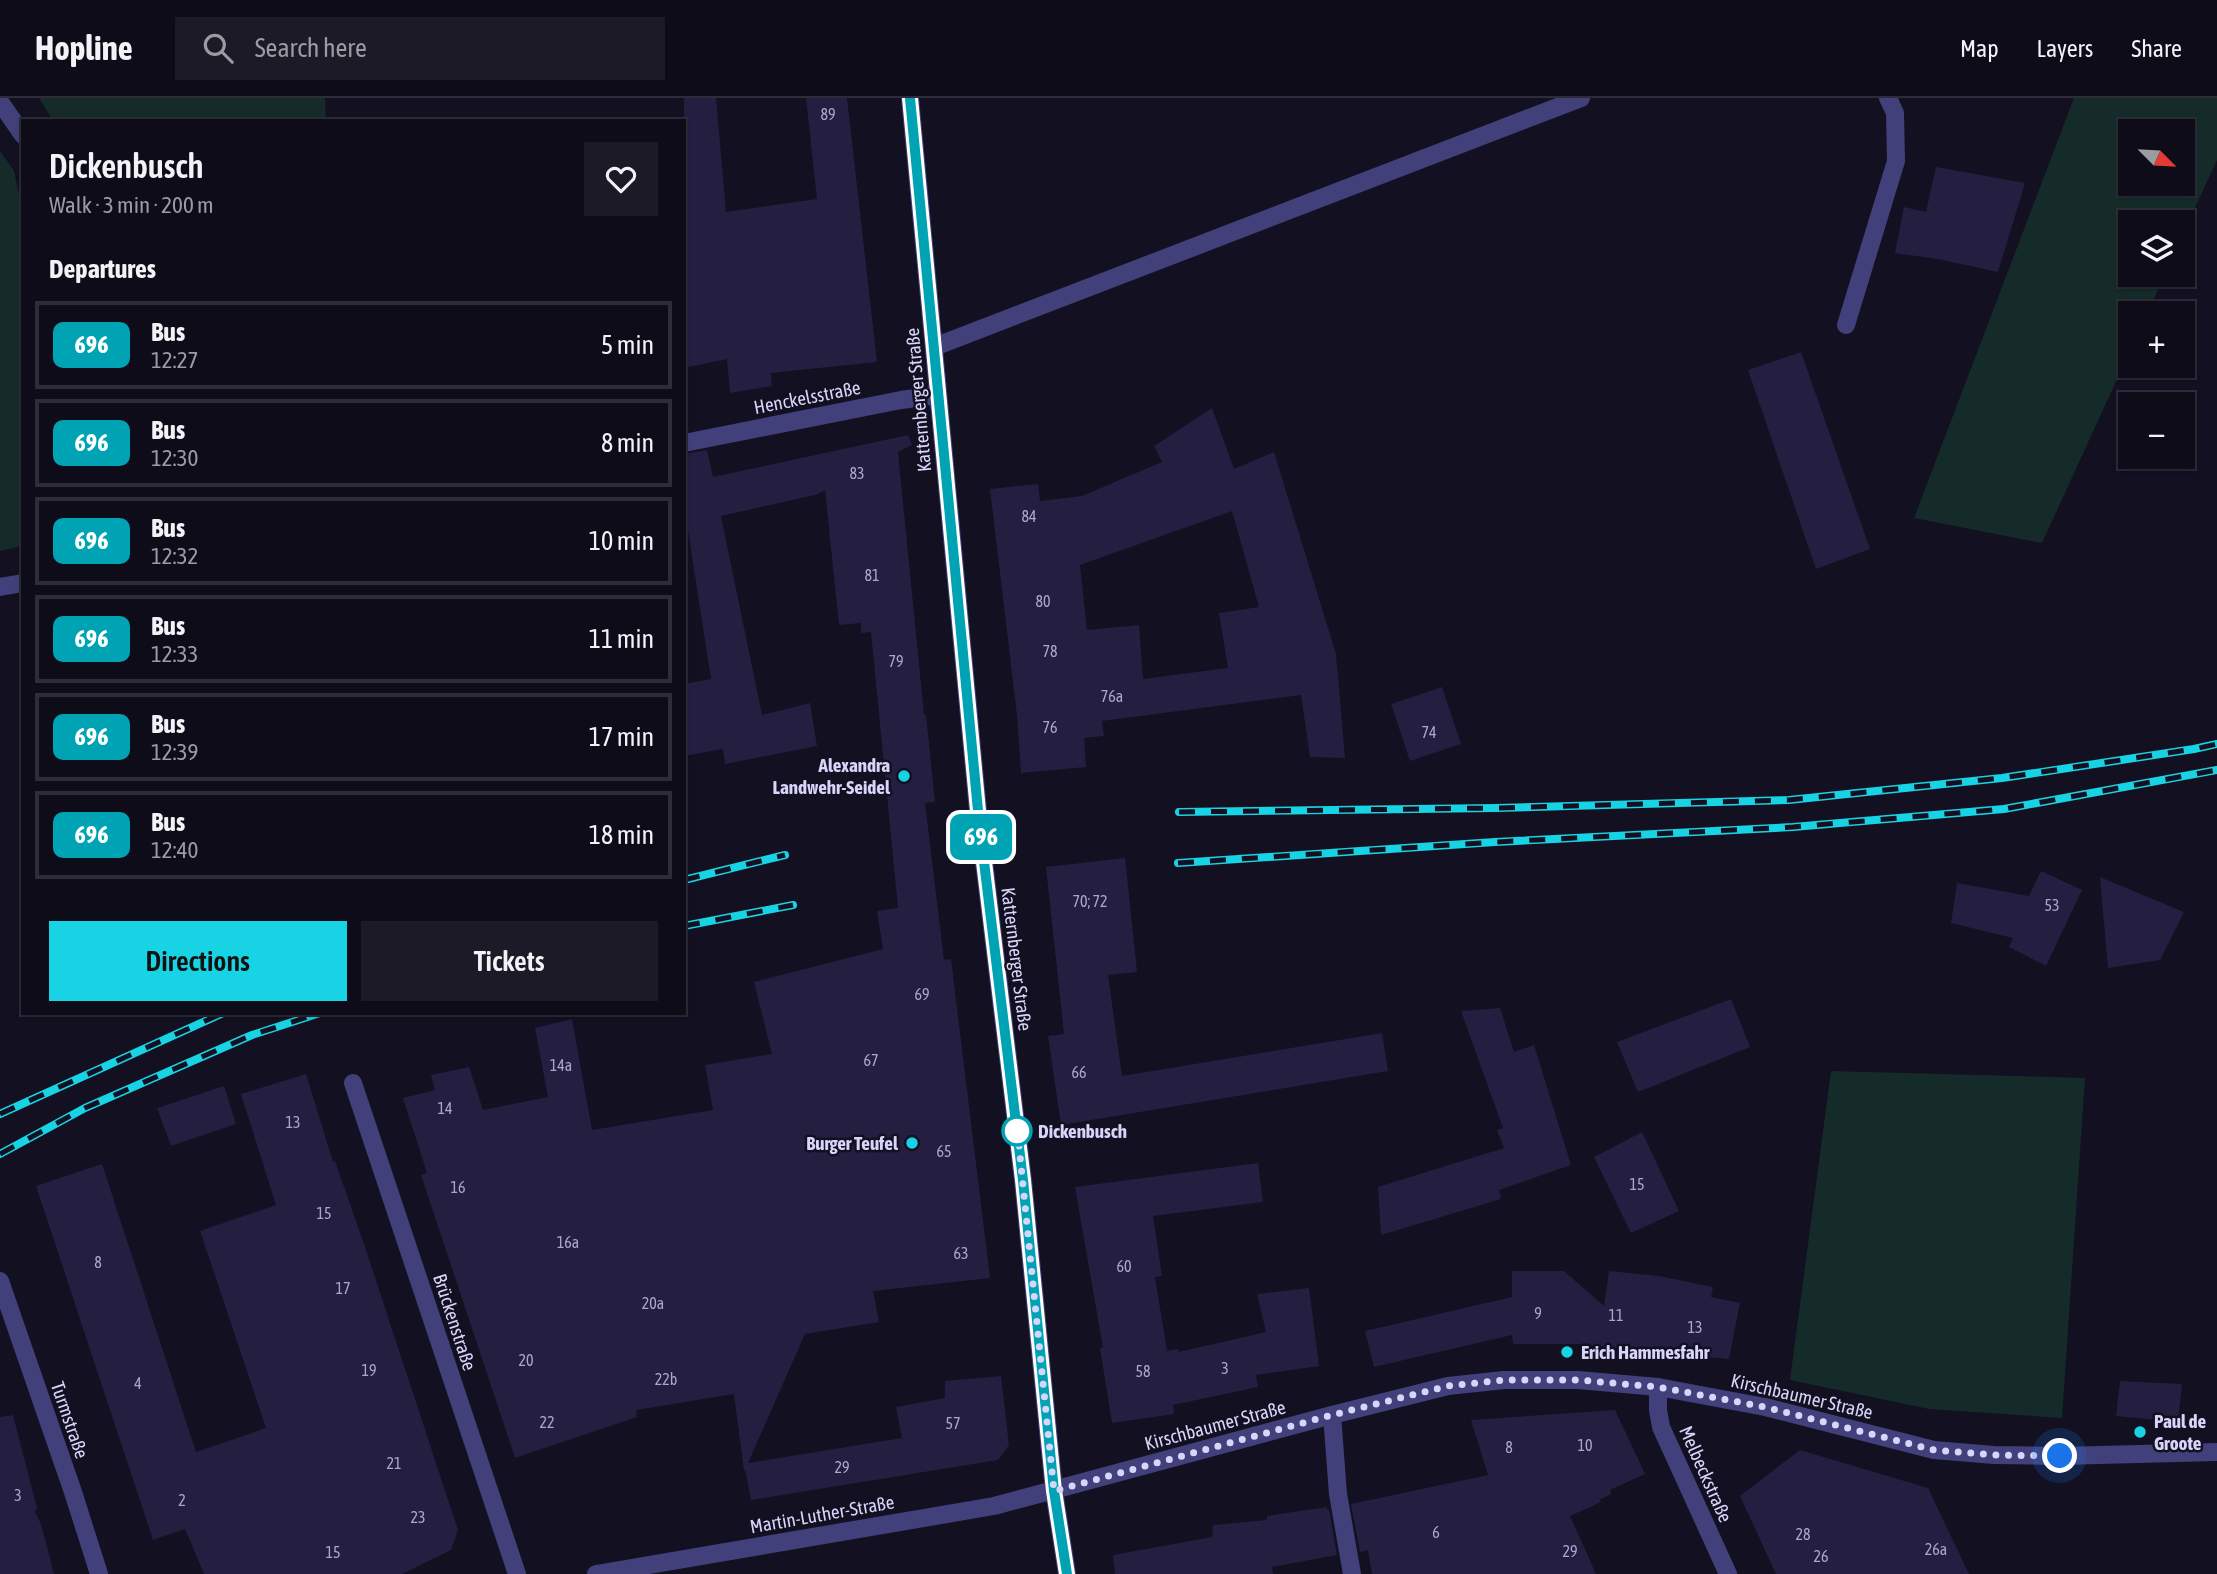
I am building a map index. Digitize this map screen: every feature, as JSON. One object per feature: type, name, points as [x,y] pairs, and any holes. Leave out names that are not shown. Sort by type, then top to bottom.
[{"type":"street","name":"Katternberger Straße","points":[[910,98],[979,821],[1023,1180],[1054,1491],[1067,1574]]},
{"type":"street","points":[[934,347],[1581,98]]},
{"type":"street","points":[[1846,325],[1896,161],[1895,113],[1888,98]]},
{"type":"street","points":[[0,102],[21,132]]},
{"type":"street","name":"Henckelsstraße","points":[[686,443],[938,395]]},
{"type":"street","points":[[0,587],[21,583]]},
{"type":"street","name":"Brückenstraße","points":[[353,1083],[517,1574]]},
{"type":"street","name":"Turmstraße","points":[[0,1281],[99,1574]]},
{"type":"street","name":"Kirschbaumer Straße","points":[[1054,1491],[1448,1386],[1504,1380],[1578,1380],[1658,1387],[1765,1407],[1934,1450],[1994,1455],[2060,1456],[2217,1452]]},
{"type":"street","name":"Melbeckstraße","points":[[1658,1387],[1661,1427],[1728,1574]]},
{"type":"street","points":[[1332,1415],[1338,1494],[1352,1574]]},
{"type":"street","name":"Martin-Luther-Straße","points":[[596,1574],[994,1506],[1054,1491]]},
{"type":"green space","points":[[39,98],[325,98],[326,119],[52,119]]},
{"type":"green space","points":[[2074,98],[2217,98],[2217,160],[2194,210],[2118,210],[2118,287],[2159,287],[2153,301],[2118,301],[2118,377],[2042,543],[1914,518]]},
{"type":"green space","points":[[0,151],[14,171],[21,202],[21,546],[0,551]]},
{"type":"green space","points":[[1831,1071],[2085,1078],[2062,1418],[1929,1409],[1790,1380]]},
{"type":"building","points":[[684,98],[716,98],[726,212],[817,199],[806,98],[847,98],[877,362],[771,373],[772,386],[730,393],[727,359],[686,368]]},
{"type":"building","points":[[1936,167],[2025,183],[1998,272],[1895,253],[1904,207],[1926,212]]},
{"type":"building","points":[[1801,352],[1870,549],[1816,569],[1748,370]]},
{"type":"building","points":[[1212,408],[1234,469],[1274,452],[1336,654],[1345,758],[1310,757],[1301,695],[1102,721],[1104,736],[1084,738],[1086,767],[1021,773],[1017,715],[990,489],[1038,484],[1040,501],[1082,496],[1162,462],[1154,446]],"holes":[[[1232,511],[1259,607],[1219,613],[1228,668],[1143,679],[1139,625],[1087,630],[1080,565]]]},
{"type":"building","points":[[908,435],[912,445],[898,452],[935,802],[925,803],[944,960],[951,959],[990,1278],[873,1291],[879,1322],[805,1334],[748,1463],[902,1438],[896,1407],[945,1398],[945,1381],[1001,1376],[1009,1445],[998,1460],[751,1500],[745,1469],[744,1471],[734,1394],[636,1410],[637,1417],[515,1458],[421,1175],[427,1173],[403,1098],[435,1090],[431,1075],[469,1067],[483,1110],[548,1097],[535,1028],[572,1019],[592,1130],[713,1110],[705,1065],[772,1054],[754,982],[883,949],[877,911],[898,908],[871,632],[861,633],[861,623],[839,625],[825,490],[815,495],[721,516],[762,715],[810,703],[817,746],[725,764],[723,749],[686,756],[686,684],[711,679],[686,524],[686,454],[707,450],[713,477]]},
{"type":"building","points":[[1442,687],[1461,744],[1410,761],[1391,704]]},
{"type":"building","points":[[1125,858],[1137,972],[1108,975],[1122,1076],[1382,1033],[1388,1071],[1061,1125],[1048,1036],[1064,1034],[1046,867]]},
{"type":"building","points":[[2041,871],[2082,890],[2046,966],[2009,947],[2013,938],[1951,923],[1957,883],[2029,896]]},
{"type":"building","points":[[2100,877],[2184,912],[2160,960],[2108,968]]},
{"type":"building","points":[[1731,999],[1750,1047],[1638,1092],[1617,1042]]},
{"type":"building","points":[[1500,1008],[1514,1052],[1534,1045],[1571,1165],[1499,1190],[1501,1199],[1381,1235],[1378,1187],[1504,1148],[1497,1130],[1503,1128],[1461,1011]]},
{"type":"building","points":[[306,1074],[333,1162],[335,1161],[365,1247],[458,1530],[451,1550],[402,1574],[204,1574],[185,1529],[153,1540],[36,1186],[102,1164],[196,1452],[266,1428],[200,1231],[276,1205],[241,1094]]},
{"type":"building","points":[[224,1086],[236,1124],[171,1146],[157,1108]]},
{"type":"building","points":[[1642,1132],[1679,1211],[1631,1233],[1594,1157]]},
{"type":"building","points":[[1258,1163],[1263,1202],[1153,1216],[1162,1276],[1155,1277],[1167,1351],[1178,1349],[1179,1352],[1266,1332],[1257,1294],[1309,1288],[1319,1366],[1256,1375],[1258,1387],[1173,1405],[1174,1414],[1112,1423],[1100,1348],[1103,1348],[1075,1187]]},
{"type":"building","points":[[1512,1271],[1564,1271],[1604,1306],[1609,1271],[1659,1276],[1713,1287],[1711,1297],[1740,1303],[1729,1359],[1577,1344],[1513,1344],[1512,1335],[1374,1367],[1365,1331],[1512,1297]]},
{"type":"building","points":[[2120,1381],[2182,1384],[2178,1422],[2116,1416]]},
{"type":"building","points":[[1615,1410],[1645,1474],[1610,1490],[1611,1494],[1599,1500],[1601,1502],[1570,1516],[1596,1574],[1372,1574],[1368,1550],[1360,1552],[1351,1504],[1488,1475],[1471,1420]]},
{"type":"building","points":[[13,1415],[37,1508],[35,1512],[41,1524],[54,1574],[0,1574],[0,1417]]},
{"type":"building","points":[[1800,1450],[1928,1488],[1969,1574],[1776,1574],[1740,1496]]},
{"type":"building","points":[[1327,1507],[1337,1555],[1272,1567],[1273,1574],[1115,1574],[1113,1555],[1212,1537],[1213,1525],[1267,1520],[1267,1516]]},
{"type":"railway","points":[[1179,812],[1496,808],[1789,800],[2002,778],[2217,744]]},
{"type":"railway","points":[[1178,863],[1495,842],[1793,827],[2004,809],[2217,770]]},
{"type":"railway","points":[[686,880],[785,855]]},
{"type":"railway","points":[[686,926],[793,905]]},
{"type":"railway","points":[[0,1114],[219,1015]]},
{"type":"railway","points":[[0,1154],[85,1108],[252,1035],[314,1015]]},
{"type":"bus line","name":"696","points":[[910,98],[979,821],[1023,1180],[1045,1414],[1067,1574]]},
{"type":"place","name":"Alexandra Landwehr-Seidel","points":[[904,776]]},
{"type":"place","name":"Dickenbusch","points":[[1017,1131]]},
{"type":"place","name":"Burger Teufel","points":[[912,1143]]},
{"type":"place","name":"Erich Hammesfahr","points":[[1567,1352]]},
{"type":"place","name":"Paul de Groote","points":[[2140,1432]]},
{"type":"route","points":[[1017,1131],[1017,1126],[1054,1491],[1448,1386],[1504,1380],[1578,1380],[1658,1387],[1765,1407],[1934,1450],[1994,1455],[2060,1456]]}]
